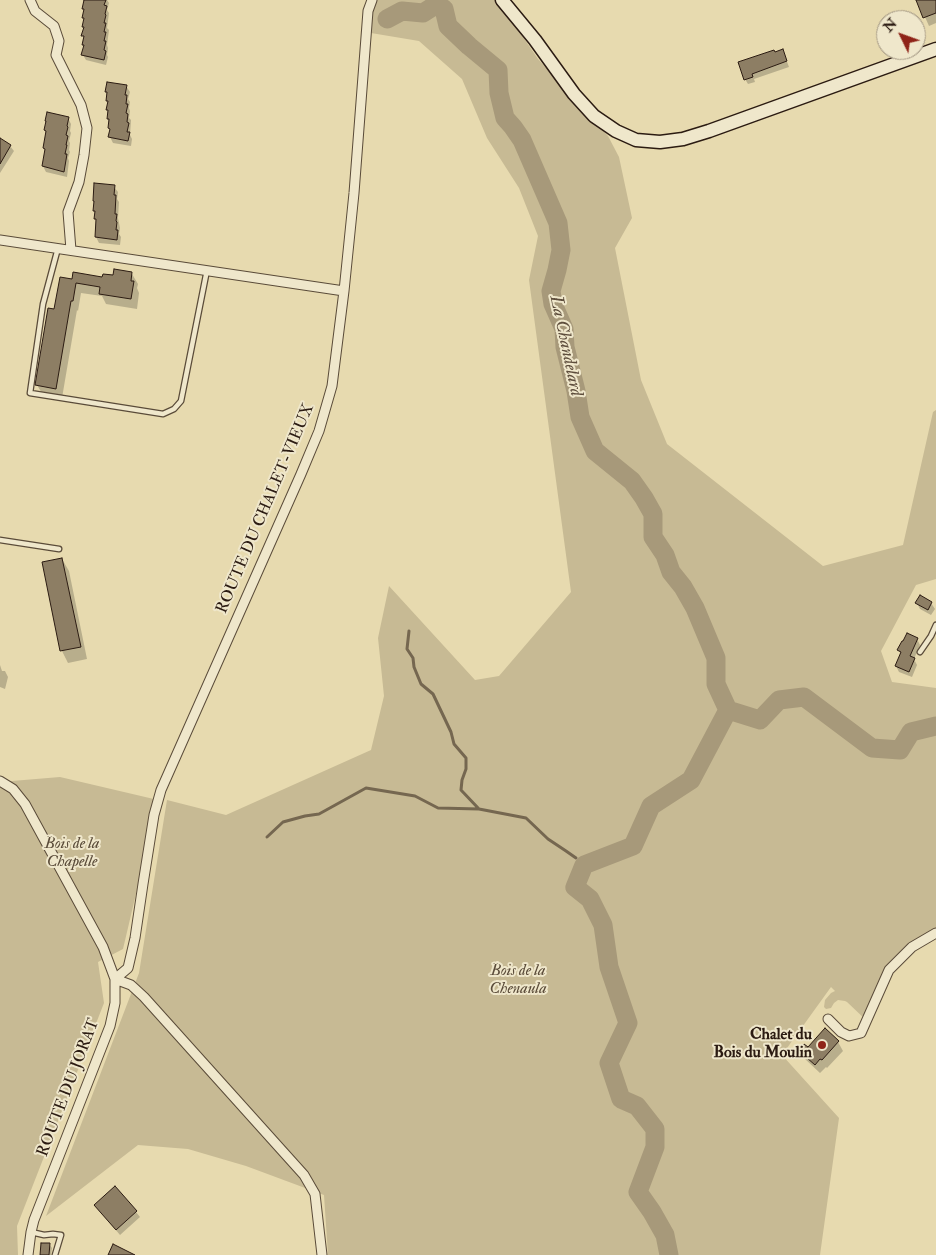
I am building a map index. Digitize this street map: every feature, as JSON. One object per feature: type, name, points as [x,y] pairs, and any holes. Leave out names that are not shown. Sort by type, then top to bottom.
[{"type":"main road","points":[[502,0],[535,40],[574,94],[594,116],[616,132],[636,140],[660,142],[683,139],[936,49]]},
{"type":"street","points":[[30,0],[35,11],[54,26],[59,41],[56,55],[81,105],[87,128],[79,182],[68,212],[71,250]]},
{"type":"street","name":"ROUTE DU CHALET-VIEUX","points":[[115,979],[128,968],[132,953],[154,815],[161,790],[301,474],[319,431],[332,386],[354,193],[368,11],[372,0]]},
{"type":"street","points":[[0,240],[344,291]]},
{"type":"street","name":"ROUTE DU JORAT","points":[[0,781],[13,789],[25,804],[103,947],[115,979],[115,1003],[110,1026],[31,1232],[28,1255]]},
{"type":"street","points":[[828,1019],[841,1032],[849,1036],[861,1033],[889,970],[912,947],[936,933]]},
{"type":"street","points":[[115,979],[131,985],[144,997],[304,1175],[315,1194],[322,1255]]},
{"type":"lane","points":[[58,248],[43,304],[30,393],[164,414],[174,409],[181,401],[207,270]]},
{"type":"lane","points":[[0,540],[59,549]]},
{"type":"lane","points":[[920,652],[936,625]]},
{"type":"lane","points":[[31,1232],[44,1235],[60,1235],[55,1255]]},
{"type":"green space","name":"Bois de la Chenaula","points":[[377,0],[497,0],[538,59],[608,136],[619,157],[632,218],[615,248],[641,380],[667,444],[823,566],[903,545],[933,412],[936,410],[936,579],[916,585],[881,651],[892,682],[936,688],[936,933],[889,970],[867,1021],[845,1001],[838,1000],[831,1008],[826,1009],[824,1007],[825,1000],[835,991],[831,987],[782,1055],[839,1118],[820,1255],[328,1255],[324,1195],[246,1166],[188,1149],[138,1145],[46,1216],[139,973],[167,800],[226,815],[371,750],[384,696],[378,638],[389,586],[475,680],[499,676],[571,592],[529,280],[538,236],[519,188],[487,138],[462,79],[419,41],[371,33],[372,14]]},
{"type":"green space","name":"Bois de la Chapelle","points":[[60,777],[158,800],[123,949],[98,962],[104,1003],[17,1226],[18,1255],[0,1255],[0,782]]},
{"type":"building","points":[[84,0],[106,0],[104,5],[107,6],[104,23],[106,23],[104,50],[106,51],[104,60],[81,55],[84,45],[82,45],[84,36],[81,36],[84,27],[82,27],[84,18],[82,18],[84,9],[82,9]]},
{"type":"building","points":[[916,0],[936,0],[936,13],[926,17],[926,10],[920,10]]},
{"type":"building","points":[[783,49],[787,61],[752,74],[753,77],[744,80],[738,62],[774,50],[775,52]]},
{"type":"building","points":[[107,82],[127,85],[125,95],[127,95],[126,104],[128,104],[126,113],[128,114],[127,122],[129,123],[127,132],[130,132],[128,141],[108,137],[110,129],[108,128],[109,119],[107,119],[108,110],[106,110],[107,92],[105,92]]},
{"type":"building","points":[[47,112],[69,117],[64,172],[42,166]]},
{"type":"building","points":[[0,138],[11,145],[0,164]]},
{"type":"building","points":[[94,183],[115,185],[117,240],[95,237],[96,219],[94,219],[95,211],[93,211]]},
{"type":"building","points":[[114,269],[132,272],[131,281],[134,281],[131,299],[99,294],[100,287],[76,283],[73,301],[71,301],[56,389],[35,385],[48,308],[54,309],[60,277],[72,279],[73,272],[102,277],[103,274],[113,275]]},
{"type":"building","points":[[62,558],[81,647],[60,651],[42,562]]},
{"type":"building","points":[[920,595],[932,602],[928,610],[915,603]]},
{"type":"building","points":[[907,633],[918,638],[910,656],[915,658],[909,672],[895,666],[901,652],[897,650]]},
{"type":"building","name":"Chalet du Bois du Moulin","points":[[825,1028],[839,1041],[815,1065],[798,1050],[804,1044],[808,1047]]},
{"type":"building","points":[[115,1186],[137,1211],[116,1230],[94,1205]]},
{"type":"building","points":[[41,1243],[50,1243],[49,1255],[40,1255]]},
{"type":"building","points":[[113,1244],[135,1255],[108,1255]]},
{"type":"waterway","name":"La Chandelard","points":[[387,19],[402,11],[423,13],[437,4],[444,9],[448,26],[498,70],[499,93],[505,118],[522,140],[558,223],[561,250],[551,291],[553,304],[564,329],[565,347],[576,391],[580,417],[595,451],[632,481],[653,514],[653,537],[665,555],[671,572],[683,587],[695,608],[716,658],[716,684],[728,710]]},
{"type":"waterway","points":[[409,631],[407,649],[413,658],[414,667],[421,684],[433,694],[451,732],[454,744],[466,758],[466,769],[461,790],[479,809]]},
{"type":"waterway","name":"La Chandelard","points":[[669,1255],[665,1235],[638,1192],[655,1147],[655,1129],[637,1106],[621,1099],[609,1063],[628,1023],[609,967],[603,925],[590,899],[575,887],[584,865],[633,846],[651,806],[691,780],[728,710],[760,720],[779,700],[804,697],[872,748],[900,750],[911,732],[936,726]]},
{"type":"waterway","points":[[267,837],[283,822],[319,814],[366,788],[415,796],[438,808],[479,809],[526,818],[548,839],[576,858]]},
{"type":"place","name":"Chalet du Bois du Moulin","points":[[822,1045]]}]
